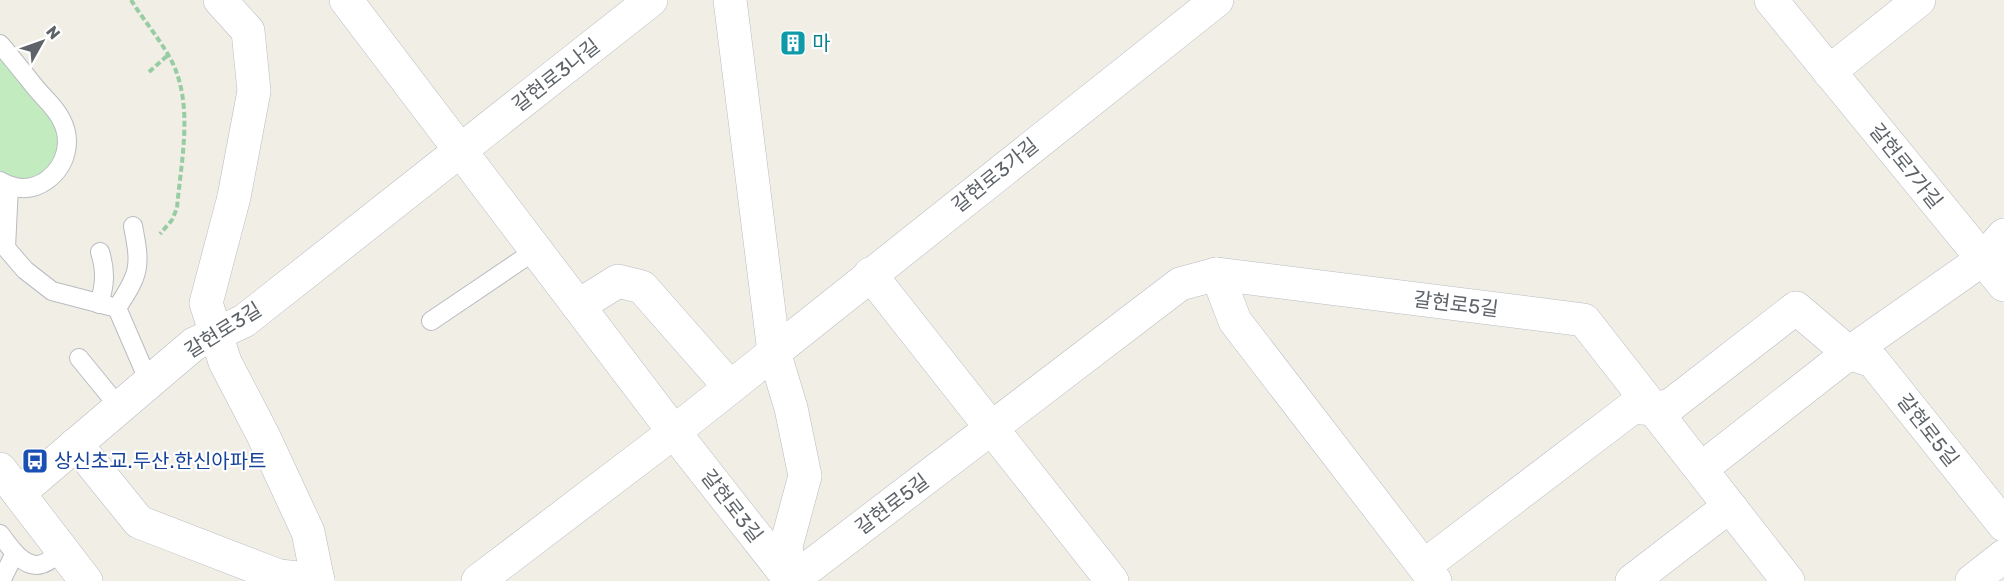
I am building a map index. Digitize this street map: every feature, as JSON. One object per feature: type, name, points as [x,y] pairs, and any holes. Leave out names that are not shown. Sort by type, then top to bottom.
[{"type":"street","points":[[76,444],[139,522],[279,576],[318,580],[308,532],[263,435],[225,362],[206,303],[234,197],[254,91],[248,31],[220,0]]},
{"type":"street","name":"갈현로3길","points":[[346,0],[674,432],[791,581]]},
{"type":"street","name":"갈현로3나길","points":[[460,150],[651,0]]},
{"type":"street","points":[[730,0],[774,352],[791,408],[805,476],[786,546],[791,581]]},
{"type":"street","name":"갈현로3가길","points":[[674,432],[1216,0]]},
{"type":"street","name":"갈현로7가길","points":[[1771,0],[2004,285]]},
{"type":"street","points":[[1829,72],[1919,0]]},
{"type":"street","name":"갈현로3길","points":[[9,481],[76,444],[194,345],[244,321],[460,150]]},
{"type":"street","points":[[1701,469],[1849,353],[1983,260],[2004,235]]},
{"type":"street","points":[[870,274],[993,427],[1112,581]]},
{"type":"street","points":[[1216,274],[1234,321],[1429,573],[1633,407],[1653,409]]},
{"type":"street","name":"갈현로5길","points":[[791,581],[1180,284],[1216,274],[1584,320],[1788,581]]},
{"type":"street","points":[[578,306],[618,281],[642,287],[730,387]]},
{"type":"street","name":"갈현로5길","points":[[1653,409],[1671,405],[1796,308],[1849,353],[1874,361],[2004,525]]},
{"type":"street","points":[[478,581],[674,432]]},
{"type":"street","points":[[9,481],[86,581]]},
{"type":"street","points":[[1632,581],[1718,515],[1732,509]]},
{"type":"street","points":[[1972,581],[2004,556]]},
{"type":"lane","points":[[0,44],[62,119],[67,140],[66,158],[57,172],[42,184],[26,189],[4,183],[6,248],[25,270],[52,291],[108,306]]},
{"type":"lane","points":[[108,306],[133,284],[139,257],[133,226]]},
{"type":"lane","points":[[431,321],[536,250]]},
{"type":"lane","points":[[100,252],[105,267],[108,306],[149,382]]},
{"type":"lane","points":[[79,358],[119,407]]},
{"type":"lane","points":[[0,534],[15,553],[29,564],[41,565],[63,551]]},
{"type":"lane","points":[[1,581],[15,553]]},
{"type":"path","points":[[131,0],[173,64],[182,90],[185,116],[177,208],[172,220],[139,257]]},
{"type":"path","points":[[148,72],[167,56]]},
{"type":"green space","points":[[0,44],[67,140],[42,184],[0,181]]},
{"type":"place","name":"마","points":[[793,43]]},
{"type":"place","name":"상신초교.두산.한신아파트","points":[[35,461]]}]
